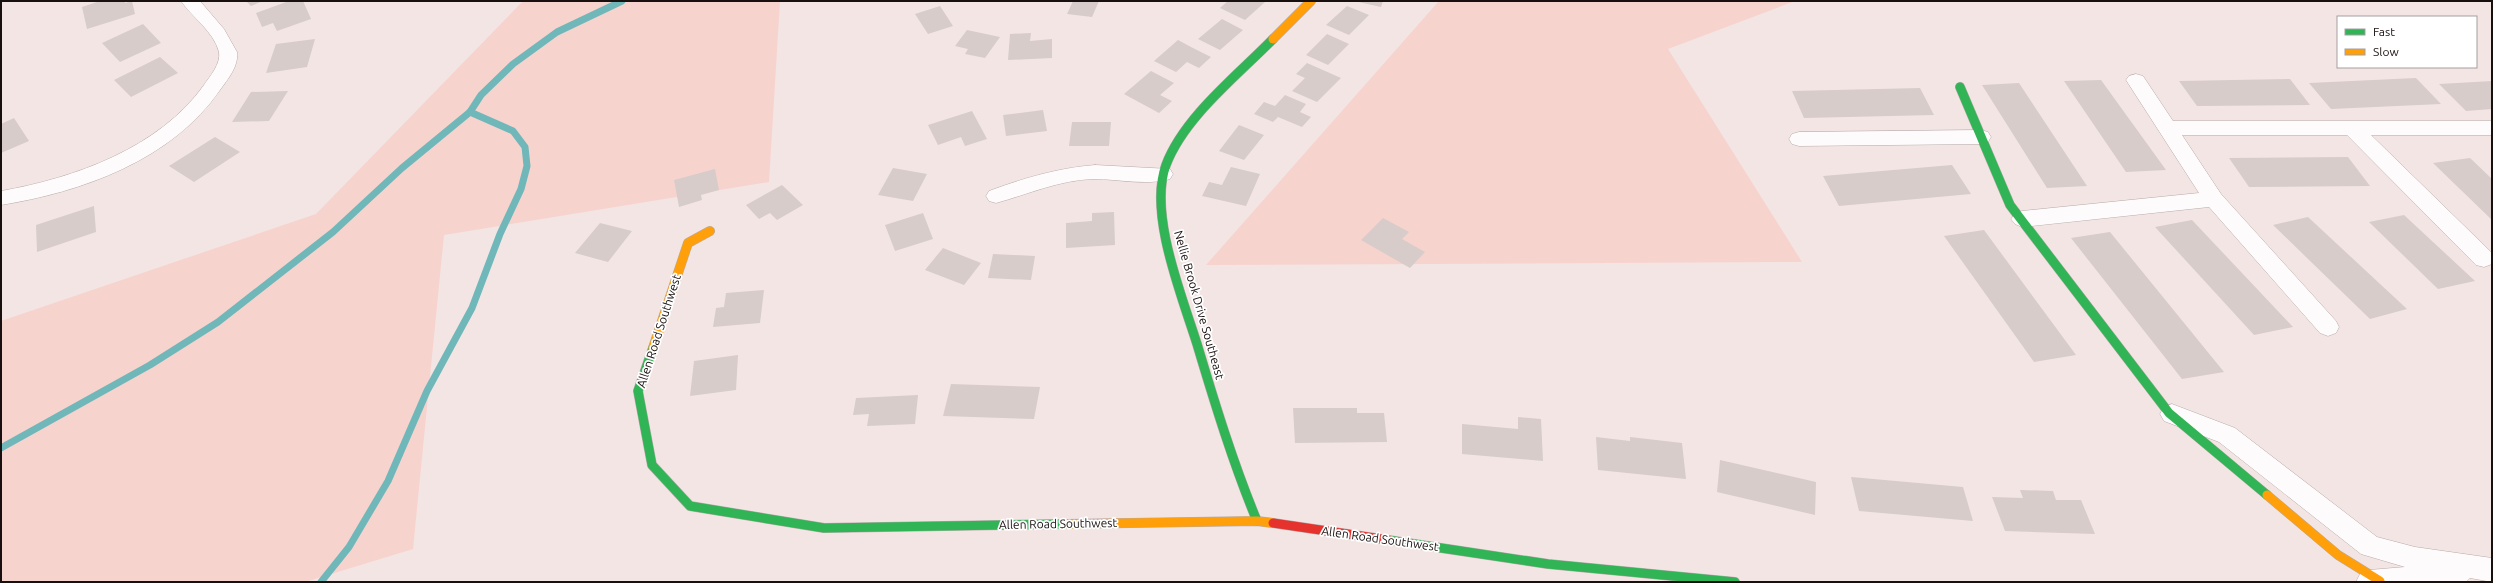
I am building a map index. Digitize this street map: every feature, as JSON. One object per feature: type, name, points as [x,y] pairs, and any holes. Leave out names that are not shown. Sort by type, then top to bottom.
[{"type":"street","points":[[1,198],[18,196],[64,183],[129,158],[178,127],[214,87],[228,62],[228,51],[208,20],[190,1]]},
{"type":"street","name":"Nellie Brook Drive Southeast","points":[[1257,521],[1237,475],[1172,264],[1164,227],[1161,196],[1163,174],[1171,152],[1198,116],[1311,1]]},
{"type":"street","points":[[2136,80],[2214,199],[2328,327]]},
{"type":"street","points":[[1960,87],[2010,205],[2169,413],[2338,555],[2375,581],[2492,570]]},
{"type":"street","points":[[2168,128],[2492,128]]},
{"type":"street","points":[[2352,128],[2484,259]]},
{"type":"street","points":[[1799,140],[1981,137]]},
{"type":"street","points":[[996,196],[1030,184],[1068,174],[1095,172],[1130,175],[1163,174]]},
{"type":"street","points":[[2022,220],[2214,199]]},
{"type":"street","name":"Allen Road Southwest","points":[[710,232],[688,243],[638,391],[652,465],[690,506],[824,528],[1257,521],[1548,564],[1735,582]]},
{"type":"street","points":[[2169,413],[2227,435],[2283,480],[2370,546],[2415,558],[2492,570]]},
{"type":"street","points":[[2260,491],[2283,480]]},
{"type":"street","points":[[2370,546],[2375,581]]},
{"type":"shaded area","points":[[523,1],[780,1],[769,182],[444,235],[413,549],[305,582],[1,582],[1,321],[316,214]]},
{"type":"shaded area","points":[[1439,1],[1795,1],[1668,49],[1802,262],[1206,265]]},
{"type":"building","points":[[100,1],[125,1],[125,3],[132,1],[135,14],[87,29],[82,7]]},
{"type":"building","points":[[246,1],[263,1],[251,6]]},
{"type":"building","points":[[289,1],[303,1],[311,19],[277,31],[273,23],[262,27],[256,13]]},
{"type":"building","points":[[1073,1],[1099,1],[1092,17],[1067,14]]},
{"type":"building","points":[[1228,1],[1265,2],[1245,20],[1220,8]]},
{"type":"building","points":[[1354,1],[1383,1],[1381,7]]},
{"type":"building","points":[[940,6],[953,26],[928,34],[915,14]]},
{"type":"building","points":[[1347,6],[1369,15],[1349,35],[1326,25]]},
{"type":"building","points":[[1222,19],[1243,30],[1220,50],[1198,39]]},
{"type":"building","points":[[143,24],[161,43],[120,62],[102,43]]},
{"type":"building","points":[[967,30],[1000,37],[985,58],[965,54],[968,49],[955,46]]},
{"type":"building","points":[[1031,33],[1030,41],[1052,39],[1052,58],[1008,60],[1010,34]]},
{"type":"building","points":[[1327,34],[1349,44],[1328,65],[1306,55]]},
{"type":"building","points":[[315,39],[307,67],[266,73],[276,44]]},
{"type":"building","points":[[1178,40],[1211,57],[1199,68],[1187,62],[1176,72],[1154,61]]},
{"type":"building","points":[[160,57],[178,73],[131,97],[114,80]]},
{"type":"building","points":[[1307,63],[1341,78],[1317,102],[1292,91],[1305,78],[1296,74]]},
{"type":"building","points":[[1151,71],[1174,83],[1160,95],[1172,101],[1159,113],[1124,94]]},
{"type":"building","points":[[2416,78],[2441,104],[2331,109],[2309,83]]},
{"type":"building","points":[[2290,79],[2310,105],[2197,106],[2179,81]]},
{"type":"building","points":[[2101,80],[2166,170],[2126,172],[2064,81]]},
{"type":"building","points":[[2492,81],[2492,109],[2466,111],[2439,84]]},
{"type":"building","points":[[2019,83],[2087,186],[2047,188],[1982,85]]},
{"type":"building","points":[[1920,88],[1934,115],[1804,118],[1792,91]]},
{"type":"building","points":[[288,91],[269,121],[232,122],[251,92]]},
{"type":"building","points":[[1285,95],[1306,104],[1300,112],[1311,117],[1302,127],[1278,117],[1273,122],[1254,114],[1264,102],[1275,106]]},
{"type":"building","points":[[1043,110],[1047,131],[1006,136],[1003,115]]},
{"type":"building","points":[[972,111],[987,139],[965,146],[961,137],[938,145],[928,125]]},
{"type":"building","points":[[14,118],[29,141],[1,153],[1,124]]},
{"type":"building","points":[[1072,122],[1111,122],[1109,146],[1069,146]]},
{"type":"building","points":[[1239,125],[1264,135],[1244,160],[1219,151]]},
{"type":"building","points":[[215,137],[240,152],[194,182],[169,166]]},
{"type":"building","points":[[2348,157],[2370,186],[2249,187],[2229,158]]},
{"type":"building","points":[[2470,158],[2492,179],[2492,220],[2433,163]]},
{"type":"building","points":[[1952,165],[1971,194],[1839,206],[1823,176]]},
{"type":"building","points":[[1231,167],[1260,174],[1246,206],[1202,196],[1209,182],[1222,185]]},
{"type":"building","points":[[893,168],[927,174],[913,201],[878,195]]},
{"type":"building","points":[[715,169],[719,190],[701,195],[702,200],[679,207],[674,180]]},
{"type":"building","points":[[782,185],[803,205],[777,220],[770,213],[759,219],[746,205]]},
{"type":"building","points":[[94,206],[96,232],[37,252],[36,225]]},
{"type":"building","points":[[1114,212],[1115,245],[1066,248],[1066,223],[1092,221],[1092,213]]},
{"type":"building","points":[[923,213],[933,239],[895,251],[885,225]]},
{"type":"building","points":[[2404,215],[2475,281],[2438,289],[2369,222]]},
{"type":"building","points":[[2308,217],[2407,309],[2370,319],[2273,225]]},
{"type":"building","points":[[1383,218],[1409,232],[1402,239],[1425,252],[1410,268],[1361,240]]},
{"type":"building","points":[[2192,220],[2293,327],[2254,335],[2155,227]]},
{"type":"building","points":[[600,223],[632,231],[608,262],[575,253]]},
{"type":"building","points":[[1984,230],[2076,355],[2034,362],[1944,236]]},
{"type":"building","points":[[2110,232],[2224,372],[2182,379],[2071,238]]},
{"type":"building","points":[[943,248],[981,263],[964,285],[925,270]]},
{"type":"building","points":[[993,254],[1035,256],[1031,280],[988,278]]},
{"type":"building","points":[[764,290],[760,323],[713,327],[716,308],[724,307],[726,293]]},
{"type":"building","points":[[738,355],[736,390],[690,396],[694,361]]},
{"type":"building","points":[[951,384],[1040,387],[1034,419],[943,416]]},
{"type":"building","points":[[918,395],[915,424],[867,426],[869,414],[853,415],[856,398]]},
{"type":"building","points":[[1293,408],[1357,408],[1357,413],[1384,413],[1387,442],[1295,443]]},
{"type":"building","points":[[1518,417],[1541,419],[1543,461],[1462,454],[1462,424],[1518,429]]},
{"type":"building","points":[[1596,437],[1630,441],[1630,437],[1682,443],[1686,479],[1598,470]]},
{"type":"building","points":[[1720,460],[1816,482],[1815,515],[1717,492]]},
{"type":"building","points":[[1851,477],[1963,487],[1973,521],[1859,511]]},
{"type":"building","points":[[2020,490],[2053,491],[2056,500],[2081,500],[2095,534],[2005,531],[1992,497],[2023,498]]},
{"type":"waterway","points":[[470,112],[481,95],[513,64],[557,32],[622,1]]},
{"type":"waterway","points":[[1,448],[150,365],[218,322],[333,232],[402,168],[470,112]]},
{"type":"waterway","points":[[321,582],[349,547],[388,481],[427,391],[472,308],[500,234],[521,189],[527,166],[525,147],[513,131],[470,112]]},
{"type":"traffic: fast","points":[[1257,521],[1224,433],[1180,290],[1166,235],[1161,192],[1166,164],[1180,139],[1204,109],[1273,39]]},
{"type":"traffic: fast","points":[[1960,87],[2010,205],[2169,413],[2267,495]]},
{"type":"traffic: fast","points":[[653,348],[638,391],[652,465],[690,506],[824,528],[1066,524]]},
{"type":"traffic: fast","points":[[1388,540],[1548,564],[1735,582]]},
{"type":"traffic: slow","points":[[1273,39],[1311,1]]},
{"type":"traffic: slow","points":[[653,348],[688,243],[710,231]]},
{"type":"traffic: slow","points":[[2267,495],[2338,555],[2380,581]]},
{"type":"traffic: slow","points":[[1066,524],[1257,521],[1273,523]]},
{"type":"traffic: jam","points":[[1273,523],[1388,540]]}]
